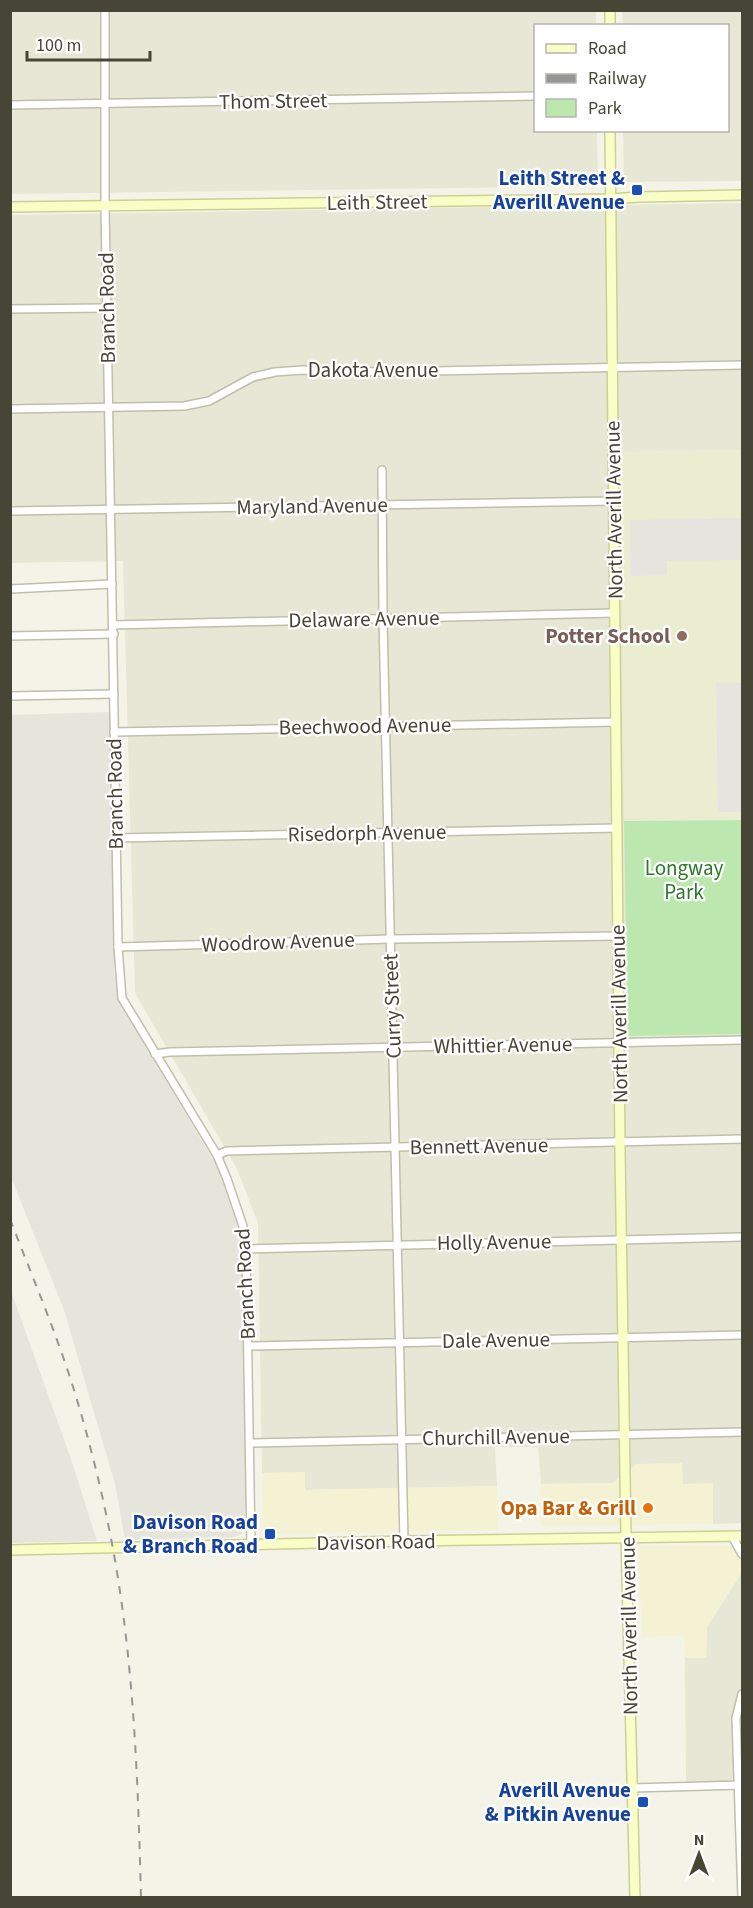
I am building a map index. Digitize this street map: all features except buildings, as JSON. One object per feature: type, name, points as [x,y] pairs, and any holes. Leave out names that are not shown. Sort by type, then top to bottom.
[{"type":"street","name":"Branch Road","points":[[105,10],[105,206],[114,732],[118,947],[122,998],[217,1155],[243,1226],[246,1249],[249,1346],[251,1545]]},
{"type":"street","name":"Thom Street","points":[[10,105],[534,96]]},
{"type":"street","name":"North Averill Avenue","points":[[610,132],[620,1143],[626,1537],[635,1898]]},
{"type":"street","name":"Leith Street","points":[[10,207],[612,199],[742,195]]},
{"type":"street","points":[[10,309],[107,308]]},
{"type":"street","name":"Dakota Avenue","points":[[10,409],[184,406],[208,401],[253,377],[275,372],[742,365]]},
{"type":"street","name":"Curry Street","points":[[382,470],[383,619],[404,1541]]},
{"type":"street","name":"Maryland Avenue","points":[[10,511],[614,501]]},
{"type":"street","points":[[10,589],[112,585]]},
{"type":"street","name":"Delaware Avenue","points":[[113,625],[615,614]]},
{"type":"street","points":[[10,636],[114,634]]},
{"type":"street","points":[[10,696],[114,694]]},
{"type":"street","name":"Beechwood Avenue","points":[[114,732],[616,722]]},
{"type":"street","name":"Risedorph Avenue","points":[[116,838],[617,828]]},
{"type":"street","name":"Woodrow Avenue","points":[[118,947],[391,939],[618,936]]},
{"type":"street","name":"Whittier Avenue","points":[[155,1054],[742,1040]]},
{"type":"street","name":"Bennett Avenue","points":[[217,1155],[227,1151],[742,1139]]},
{"type":"street","name":"Holly Avenue","points":[[246,1249],[742,1237]]},
{"type":"street","name":"Dale Avenue","points":[[249,1346],[742,1335]]},
{"type":"street","name":"Churchill Avenue","points":[[250,1443],[742,1432]]},
{"type":"street","points":[[732,1536],[742,1554]]},
{"type":"street","name":"Davison Road","points":[[10,1551],[404,1541],[742,1536]]},
{"type":"street","points":[[742,1694],[736,1718],[742,1898]]},
{"type":"street","points":[[632,1788],[740,1785]]},
{"type":"shaded area","points":[[10,11],[596,11],[596,24],[534,24],[534,132],[597,132],[598,186],[11,194]]},
{"type":"shaded area","points":[[622,11],[742,11],[742,181],[624,182],[623,132],[729,132],[729,24],[623,24]]},
{"type":"shaded area","points":[[742,203],[742,450],[620,452],[628,1036],[742,1034],[742,1523],[713,1524],[713,1484],[683,1484],[637,1464],[613,1483],[541,1484],[538,1447],[495,1447],[497,1486],[305,1490],[304,1473],[262,1473],[258,1223],[236,1167],[135,993],[123,561],[11,563],[10,215]]},
{"type":"shaded area","name":"Potter School","points":[[742,450],[742,820],[624,821],[620,452]]},
{"type":"shaded area","points":[[742,518],[742,560],[667,561],[667,575],[631,576],[630,520]]},
{"type":"shaded area","points":[[716,683],[742,683],[742,812],[718,812]]},
{"type":"shaded area","points":[[111,712],[114,972],[117,993],[120,1003],[215,1163],[232,1203],[240,1236],[247,1494],[243,1531],[242,1534],[234,1537],[125,1540],[115,1484],[64,1310],[11,1177],[10,715]]},
{"type":"shaded area","points":[[11,1291],[71,1459],[97,1541],[11,1543]]},
{"type":"shaded area","points":[[682,1463],[683,1484],[713,1483],[713,1524],[541,1526],[541,1484],[613,1483],[637,1464]]},
{"type":"shaded area","points":[[305,1472],[305,1490],[497,1486],[498,1530],[263,1534],[262,1473]]},
{"type":"shaded area","points":[[742,1545],[742,1572],[707,1627],[706,1658],[685,1658],[684,1636],[642,1637],[638,1546]]},
{"type":"shaded area","points":[[742,1572],[742,1780],[686,1783],[685,1658],[706,1658],[707,1627]]},
{"type":"green space","name":"Longway Park","points":[[742,820],[742,1034],[628,1036],[624,821]]},
{"type":"railway","points":[[10,1219],[67,1368],[96,1469],[109,1529],[120,1592],[130,1679],[141,1898]]},
{"type":"place","name":"Leith Street & Averill Avenue","points":[[637,190]]},
{"type":"place","name":"Potter School","points":[[682,636]]},
{"type":"place","name":"Opa Bar & Grill","points":[[648,1508]]},
{"type":"place","name":"Davison Road & Branch Road","points":[[270,1534]]},
{"type":"place","name":"Averill Avenue & Pitkin Avenue","points":[[643,1802]]}]
